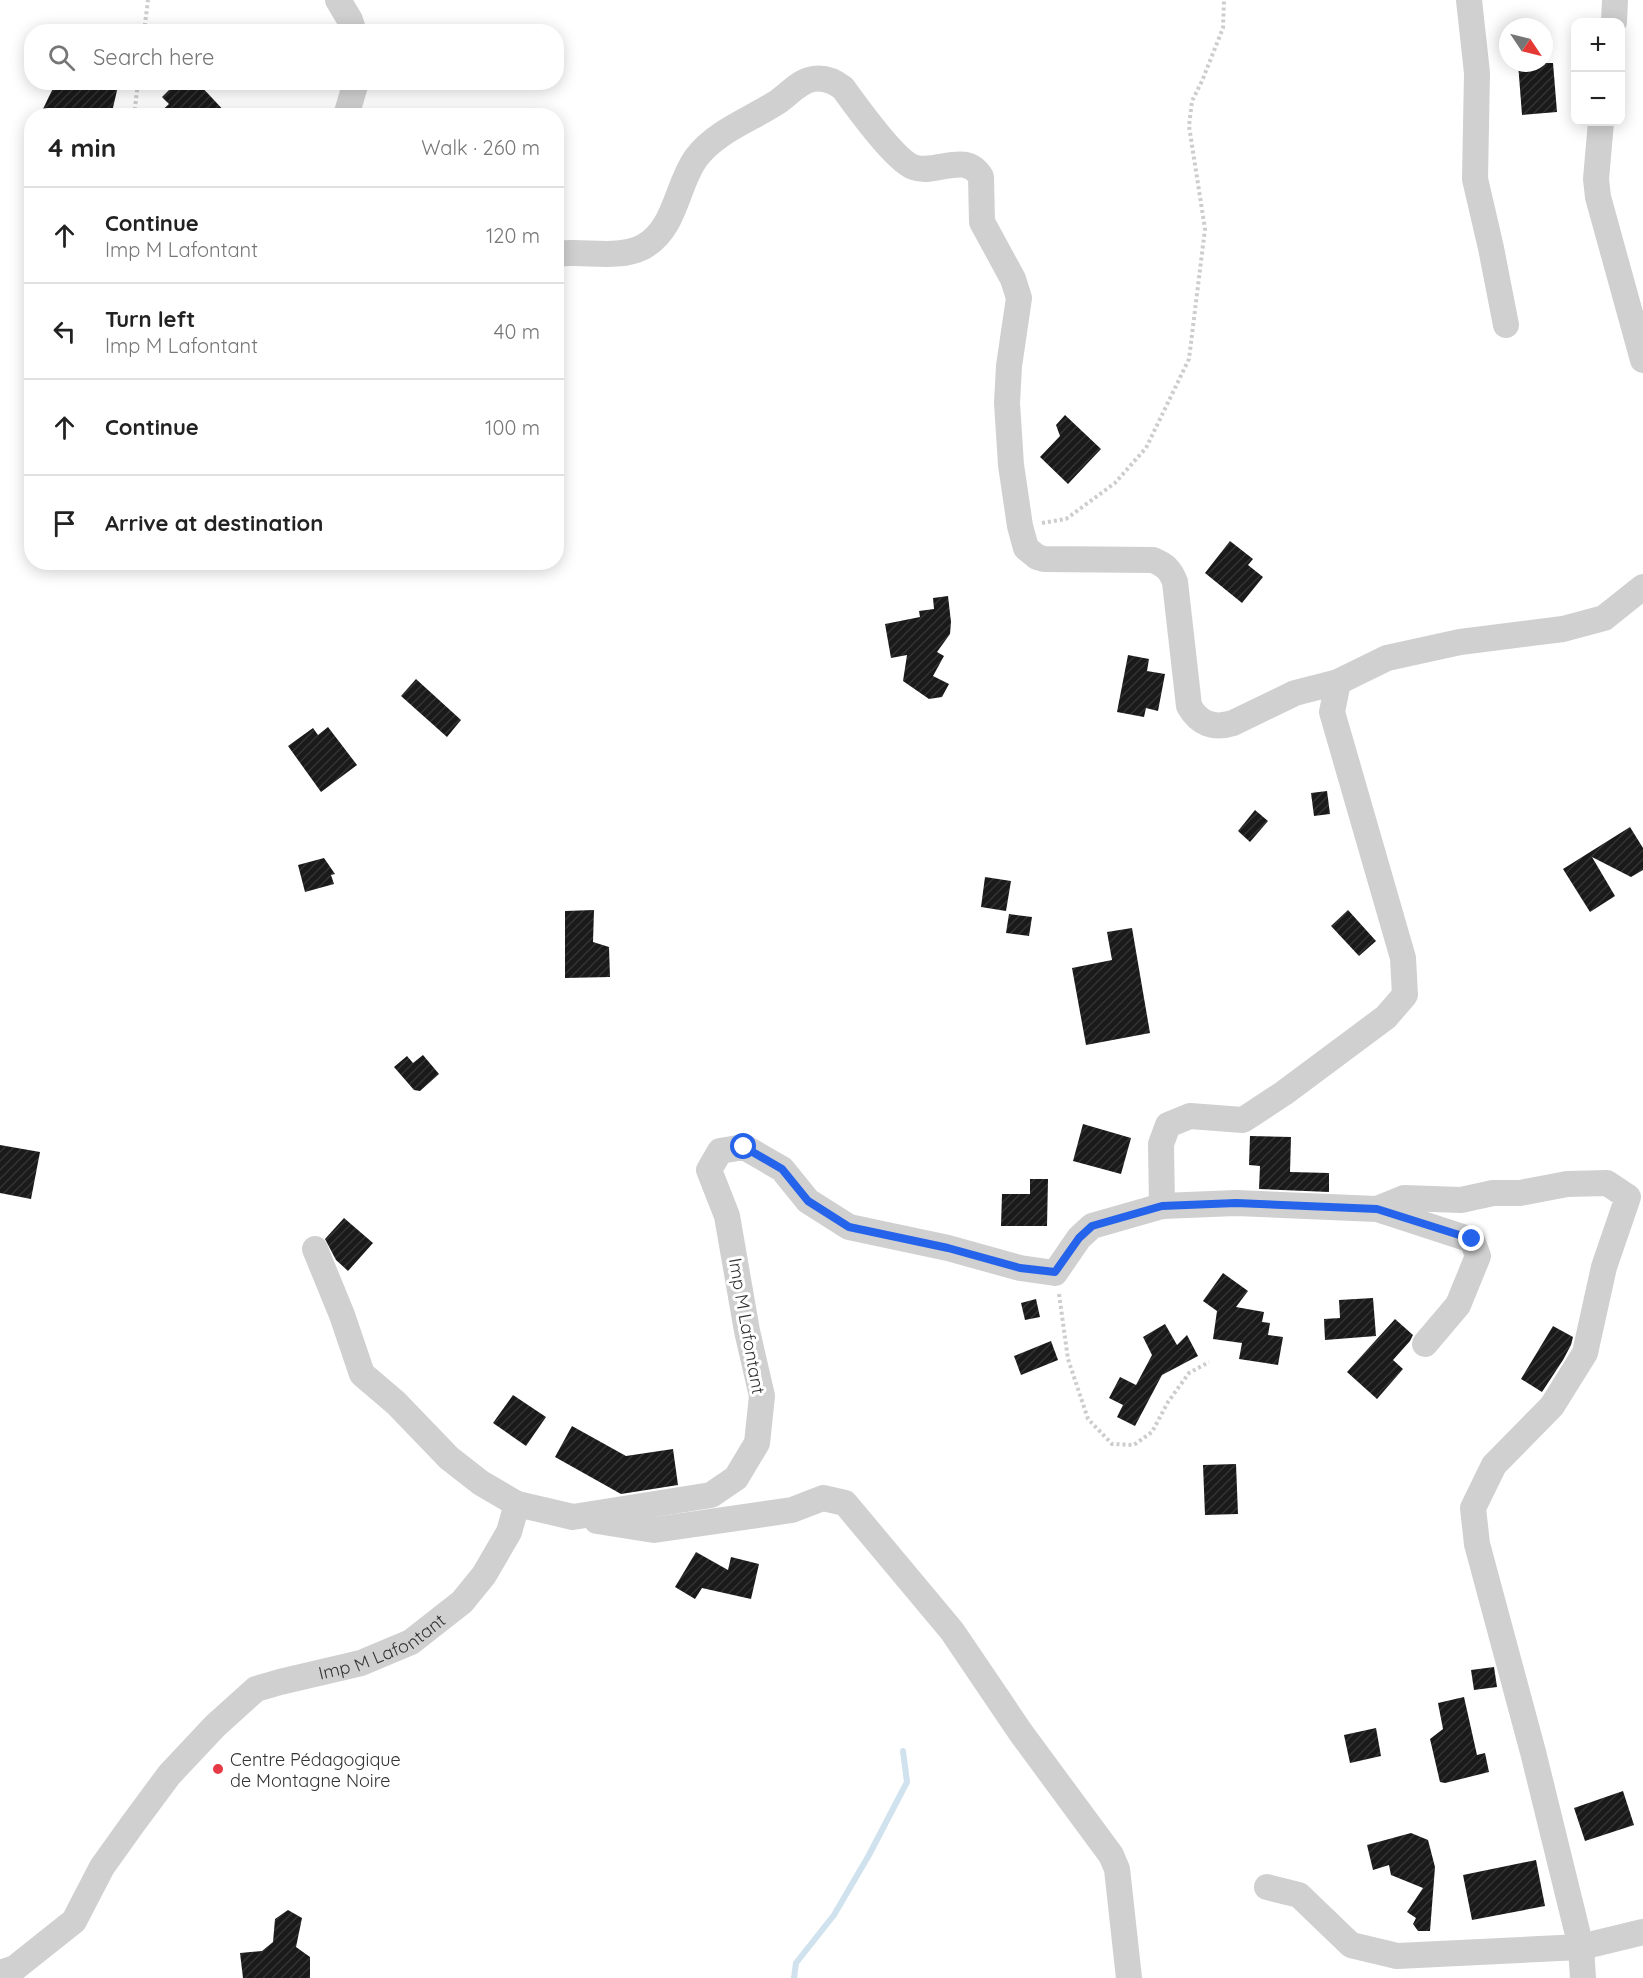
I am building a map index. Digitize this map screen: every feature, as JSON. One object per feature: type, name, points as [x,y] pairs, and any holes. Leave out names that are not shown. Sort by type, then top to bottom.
[{"type":"street","points":[[338,0],[351,24]]},
{"type":"street","points":[[1468,0],[1477,73],[1475,179],[1506,325]]},
{"type":"street","points":[[1614,18],[1615,0]]},
{"type":"street","points":[[564,253],[630,251],[655,238],[666,225],[690,168],[708,146],[806,81],[815,78],[835,82],[843,88],[883,140],[906,164],[919,169],[967,165],[977,171],[981,177],[982,222],[1014,279],[1019,298],[1009,366],[1007,403],[1011,465],[1020,526],[1026,548],[1037,557],[1044,559],[1153,560],[1165,565],[1175,582],[1189,706],[1194,714],[1206,724],[1222,726],[1233,723],[1294,693],[1338,682],[1387,658],[1460,642],[1563,629],[1604,618],[1643,588]]},
{"type":"street","points":[[348,108],[354,90]]},
{"type":"street","points":[[1601,126],[1596,179],[1598,197],[1643,360]]},
{"type":"street","points":[[1162,1206],[1161,1144],[1168,1125],[1190,1116],[1243,1120],[1284,1093],[1386,1017],[1405,995],[1403,958],[1332,712],[1338,682]]},
{"type":"street","name":"Imp M Lafontant","points":[[0,1973],[15,1968],[74,1921],[102,1868],[132,1825],[169,1775],[215,1726],[256,1689],[362,1663],[411,1642],[462,1602],[484,1575],[509,1532],[517,1504],[573,1517],[711,1495],[736,1478],[757,1443],[762,1396],[747,1331],[727,1216],[709,1170],[720,1151],[744,1147],[782,1169],[808,1201],[849,1227],[948,1248],[1020,1268],[1055,1272]]},
{"type":"street","points":[[1377,1209],[1404,1198],[1461,1200],[1493,1192],[1520,1193],[1568,1184],[1607,1183],[1628,1197],[1604,1267],[1585,1353],[1552,1406],[1494,1465],[1473,1508],[1477,1544],[1533,1752],[1581,1947],[1583,1978]]},
{"type":"street","points":[[1055,1272],[1079,1238],[1092,1226],[1162,1206],[1236,1203],[1377,1209],[1472,1239],[1478,1256],[1458,1305],[1425,1344]]},
{"type":"street","points":[[315,1249],[342,1315],[362,1374],[396,1403],[449,1458],[481,1483],[517,1504]]},
{"type":"street","points":[[573,1517],[654,1530],[792,1510],[823,1498],[845,1503],[952,1631],[1021,1733],[1112,1855],[1117,1869],[1128,1978]]},
{"type":"street","points":[[1267,1887],[1299,1895],[1352,1945],[1396,1956],[1581,1947],[1643,1932]]},
{"type":"path","points":[[145,24],[148,0]]},
{"type":"path","points":[[1020,526],[1066,519],[1115,483],[1146,448],[1189,359],[1206,229],[1189,126],[1192,100],[1223,28],[1224,0]]},
{"type":"path","points":[[135,108],[137,90]]},
{"type":"path","points":[[1055,1272],[1068,1359],[1088,1419],[1112,1444],[1134,1445],[1152,1432],[1168,1402],[1190,1373],[1209,1362]]},
{"type":"building","points":[[1553,63],[1557,112],[1522,115],[1519,72],[1553,72]]},
{"type":"building","points":[[52,90],[117,90],[113,108],[43,108]]},
{"type":"building","points":[[169,90],[205,90],[221,108],[165,108],[169,104],[162,97]]},
{"type":"building","points":[[1065,415],[1101,449],[1068,484],[1040,457],[1060,436],[1056,425]]},
{"type":"building","points":[[1230,541],[1253,559],[1248,565],[1263,577],[1242,603],[1205,573]]},
{"type":"building","points":[[948,596],[950,634],[937,652],[944,656],[933,676],[949,684],[942,697],[929,699],[903,681],[907,655],[891,658],[885,624],[920,617],[919,611],[934,609],[933,598]]},
{"type":"building","points":[[1128,655],[1149,659],[1147,671],[1165,674],[1158,711],[1146,708],[1144,717],[1117,712]]},
{"type":"building","points":[[416,679],[461,720],[447,737],[401,696]]},
{"type":"building","points":[[328,727],[357,765],[321,792],[288,746],[313,728],[318,735]]},
{"type":"building","points":[[1327,791],[1330,814],[1314,816],[1311,793]]},
{"type":"building","points":[[1255,810],[1268,821],[1250,842],[1238,831]]},
{"type":"building","points":[[1630,827],[1643,848],[1643,870],[1631,877],[1592,857],[1615,896],[1590,912],[1563,869]]},
{"type":"building","points":[[324,858],[335,874],[331,875],[334,884],[305,892],[298,865]]},
{"type":"building","points":[[985,877],[1011,881],[1006,911],[981,907]]},
{"type":"building","points":[[594,910],[593,942],[609,947],[610,977],[565,978],[565,911]]},
{"type":"building","points":[[1348,910],[1376,941],[1359,956],[1331,926]]},
{"type":"building","points":[[1009,914],[1032,917],[1029,936],[1006,933]]},
{"type":"building","points":[[1132,928],[1150,1033],[1086,1045],[1072,968],[1112,960],[1107,932]]},
{"type":"building","points":[[423,1055],[439,1074],[420,1091],[414,1090],[394,1067],[407,1056],[413,1063]]},
{"type":"building","points":[[1083,1124],[1131,1138],[1121,1174],[1073,1161]]},
{"type":"building","points":[[1250,1136],[1291,1137],[1290,1172],[1329,1173],[1329,1192],[1259,1189],[1260,1166],[1249,1165]]},
{"type":"building","points":[[0,1145],[40,1152],[31,1199],[0,1193]]},
{"type":"building","points":[[1030,1179],[1048,1179],[1047,1226],[1001,1226],[1002,1194],[1030,1194]]},
{"type":"building","points":[[344,1218],[373,1243],[348,1271],[336,1260],[325,1239]]},
{"type":"building","points":[[1223,1273],[1248,1291],[1236,1307],[1264,1312],[1262,1322],[1270,1323],[1268,1335],[1283,1337],[1278,1365],[1239,1359],[1242,1343],[1213,1339],[1217,1311],[1203,1301]]},
{"type":"building","points":[[1373,1298],[1376,1336],[1325,1340],[1324,1319],[1340,1318],[1339,1300]]},
{"type":"building","points":[[1036,1299],[1040,1317],[1025,1320],[1021,1303]]},
{"type":"building","points":[[1395,1319],[1413,1335],[1393,1360],[1403,1369],[1377,1399],[1347,1372]]},
{"type":"building","points":[[1165,1324],[1177,1345],[1187,1335],[1198,1356],[1162,1375],[1135,1426],[1117,1417],[1123,1405],[1109,1398],[1120,1377],[1136,1385],[1152,1355],[1143,1337]]},
{"type":"building","points":[[1553,1326],[1573,1337],[1563,1360],[1542,1392],[1521,1379]]},
{"type":"building","points":[[1051,1341],[1058,1360],[1021,1375],[1014,1356]]},
{"type":"building","points":[[513,1395],[546,1417],[526,1446],[493,1423]]},
{"type":"building","points":[[572,1426],[626,1456],[673,1449],[678,1485],[621,1494],[555,1457]]},
{"type":"building","points":[[1236,1464],[1238,1514],[1205,1515],[1203,1465]]},
{"type":"building","points":[[696,1552],[728,1570],[731,1557],[759,1564],[751,1599],[702,1588],[695,1599],[675,1587]]},
{"type":"building","points":[[1494,1667],[1497,1687],[1474,1690],[1471,1670]]},
{"type":"building","points":[[1464,1697],[1477,1755],[1485,1753],[1489,1772],[1445,1783],[1440,1782],[1430,1739],[1443,1729],[1438,1703]]},
{"type":"building","points":[[1376,1728],[1381,1756],[1350,1763],[1344,1735]]},
{"type":"building","points":[[1623,1791],[1634,1825],[1585,1841],[1574,1808]]},
{"type":"building","points":[[1411,1833],[1428,1840],[1435,1867],[1430,1931],[1418,1931],[1413,1924],[1416,1918],[1407,1912],[1423,1888],[1391,1875],[1389,1865],[1373,1870],[1367,1845]]},
{"type":"building","points":[[1536,1860],[1545,1906],[1472,1920],[1463,1875]]},
{"type":"building","points":[[288,1910],[302,1918],[296,1947],[310,1957],[310,1978],[243,1978],[240,1953],[262,1951],[273,1942],[275,1919]]},
{"type":"waterway","points":[[794,1978],[796,1963],[834,1915],[869,1855],[907,1782],[903,1751]]},
{"type":"place","name":"Centre Pédagogique de Montagne Noire","points":[[218,1769]]},
{"type":"route","points":[[744,1147],[782,1169],[808,1201],[849,1227],[948,1248],[1020,1268],[1055,1272],[1079,1238],[1092,1226],[1162,1206],[1236,1203],[1377,1209],[1472,1239]]}]
